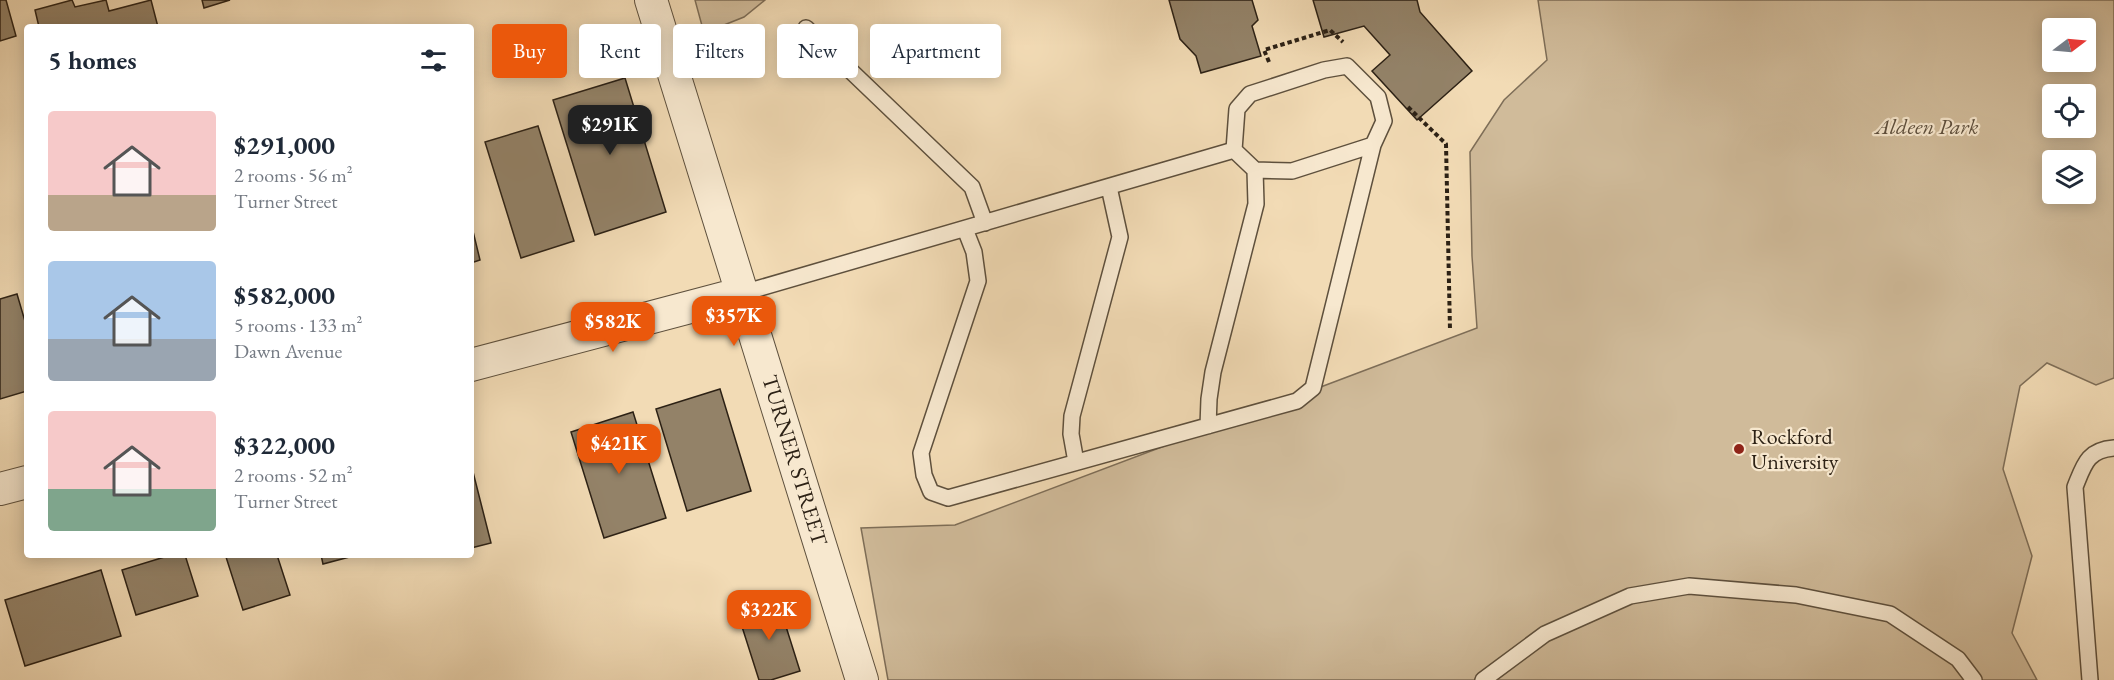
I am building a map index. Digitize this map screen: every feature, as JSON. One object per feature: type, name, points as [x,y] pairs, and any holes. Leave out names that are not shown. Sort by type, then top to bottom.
[{"type":"street","name":"TURNER STREET","points":[[651,0],[862,680]]},
{"type":"street","points":[[474,364],[743,293]]},
{"type":"street","points":[[0,489],[24,483]]},
{"type":"lane","points":[[965,229],[974,252],[978,281],[921,453],[924,475],[931,492],[948,498],[1297,401],[1313,388],[1373,145],[1384,121],[1378,97],[1347,66],[1324,70],[1250,94],[1237,109],[1234,150]]},
{"type":"lane","points":[[858,78],[972,187],[985,223]]},
{"type":"lane","points":[[1234,150],[1255,170],[1292,171],[1373,145]]},
{"type":"lane","points":[[743,293],[1234,150]]},
{"type":"lane","points":[[1208,426],[1209,399],[1214,372],[1256,204],[1255,170]]},
{"type":"lane","points":[[1076,462],[1071,434],[1072,416],[1120,237],[1109,187]]},
{"type":"lane","points":[[2090,680],[2075,487],[2086,460],[2100,449],[2114,448]]},
{"type":"lane","points":[[1483,680],[1545,634],[1630,596],[1689,586],[1797,595],[1890,614],[1958,659],[1974,680]]},
{"type":"green space","points":[[695,0],[765,0],[744,17],[726,24],[702,24]]},
{"type":"green space","name":"Aldeen Park","points":[[1538,0],[2114,0],[2114,378],[2096,385],[2047,363],[2020,386],[2003,469],[2032,556],[2012,633],[2037,680],[888,680],[861,528],[955,525],[1477,328],[1472,256],[1470,152],[1504,100],[1547,60]]},
{"type":"building","points":[[0,0],[6,0],[16,36],[0,41]]},
{"type":"building","points":[[72,0],[75,7],[106,0],[109,11],[151,0],[157,24],[38,24],[35,10]]},
{"type":"building","points":[[202,0],[230,0],[204,8]]},
{"type":"building","points":[[1169,0],[1252,0],[1258,20],[1252,26],[1261,56],[1201,73],[1196,56],[1180,39]]},
{"type":"building","points":[[1313,0],[1417,0],[1420,12],[1472,71],[1417,120],[1372,71],[1390,55],[1364,26],[1324,37]]},
{"type":"building","points":[[625,78],[666,212],[595,235],[553,100]]},
{"type":"building","points":[[538,126],[574,241],[521,258],[485,142]]},
{"type":"building","points":[[474,235],[480,260],[474,262]]},
{"type":"building","points":[[17,294],[24,318],[24,392],[0,399],[0,299]]},
{"type":"building","points":[[720,389],[751,491],[687,511],[656,409]]},
{"type":"building","points":[[633,412],[666,518],[604,538],[571,432]]},
{"type":"building","points":[[474,476],[491,543],[474,547]]},
{"type":"building","points":[[161,558],[186,558],[198,596],[136,615],[122,570]]},
{"type":"building","points":[[226,558],[278,558],[290,595],[243,610]]},
{"type":"building","points":[[322,558],[346,558],[323,564]]},
{"type":"building","points":[[101,570],[121,636],[25,666],[5,600]]},
{"type":"building","points":[[777,598],[800,671],[771,680],[759,680],[737,611]]},
{"type":"place","name":"Rockford University","points":[[1739,449]]}]
